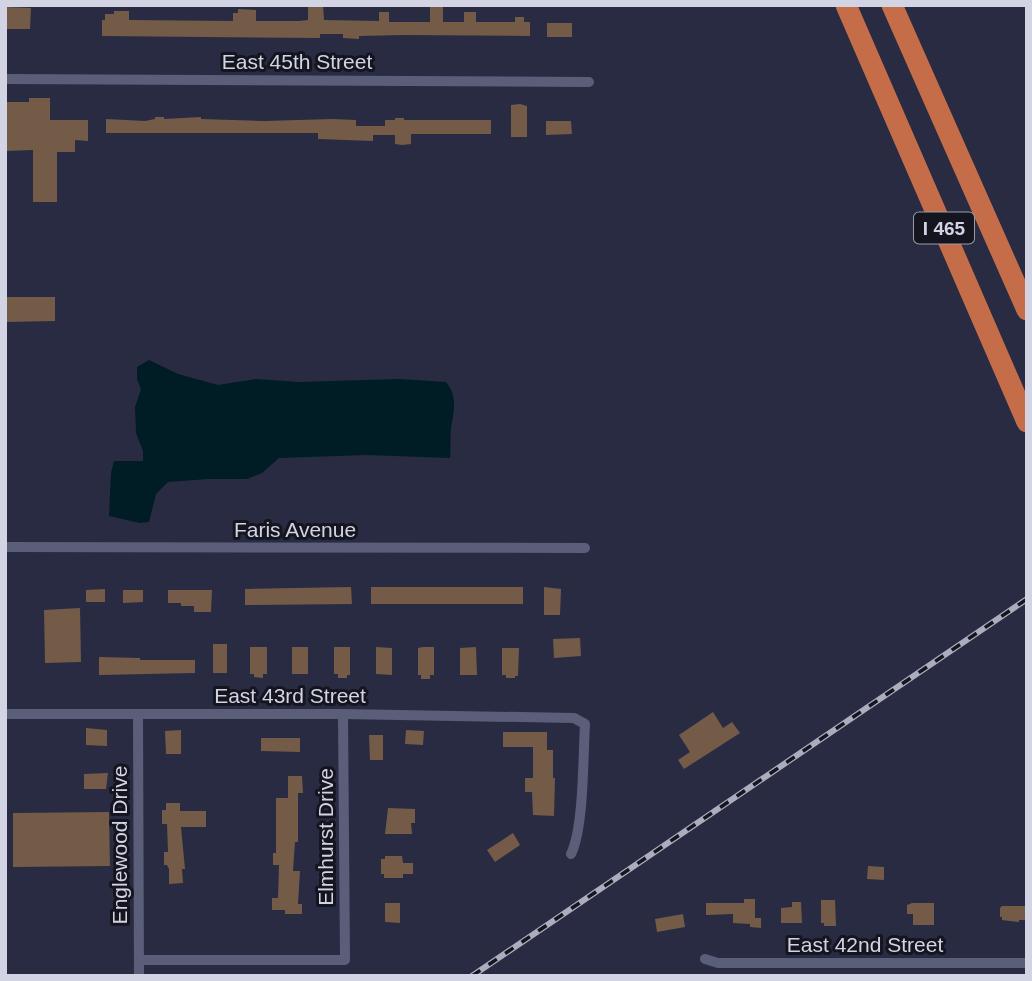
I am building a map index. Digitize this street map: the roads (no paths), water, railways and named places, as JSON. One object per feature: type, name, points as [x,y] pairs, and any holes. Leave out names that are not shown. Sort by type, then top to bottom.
[{"type":"highway","name":"I 465","points":[[846,5],[1027,422]]},
{"type":"highway","name":"I 465","points":[[892,5],[1027,310]]},
{"type":"street","name":"East 45th Street","points":[[5,79],[589,82]]},
{"type":"street","name":"Faris Avenue","points":[[5,547],[585,548]]},
{"type":"street","name":"East 43rd Street","points":[[5,714],[343,714],[574,718],[585,724],[579,827],[575,846],[570,854]]},
{"type":"street","name":"Englewood Drive","points":[[138,714],[139,976]]},
{"type":"street","name":"Elmhurst Drive","points":[[139,960],[345,960],[343,714]]},
{"type":"street","name":"East 42nd Street","points":[[705,959],[718,963],[1027,963]]},
{"type":"street","points":[[900,963],[900,976]]},
{"type":"water","points":[[149,360],[178,374],[218,385],[256,379],[299,382],[399,379],[446,382],[454,404],[450,458],[367,455],[279,458],[262,473],[247,479],[168,482],[156,494],[149,522],[140,523],[109,516],[114,461],[143,461],[143,451],[136,433],[135,407],[141,389],[137,379],[137,367]]},
{"type":"railway","points":[[472,976],[1027,599]]}]
